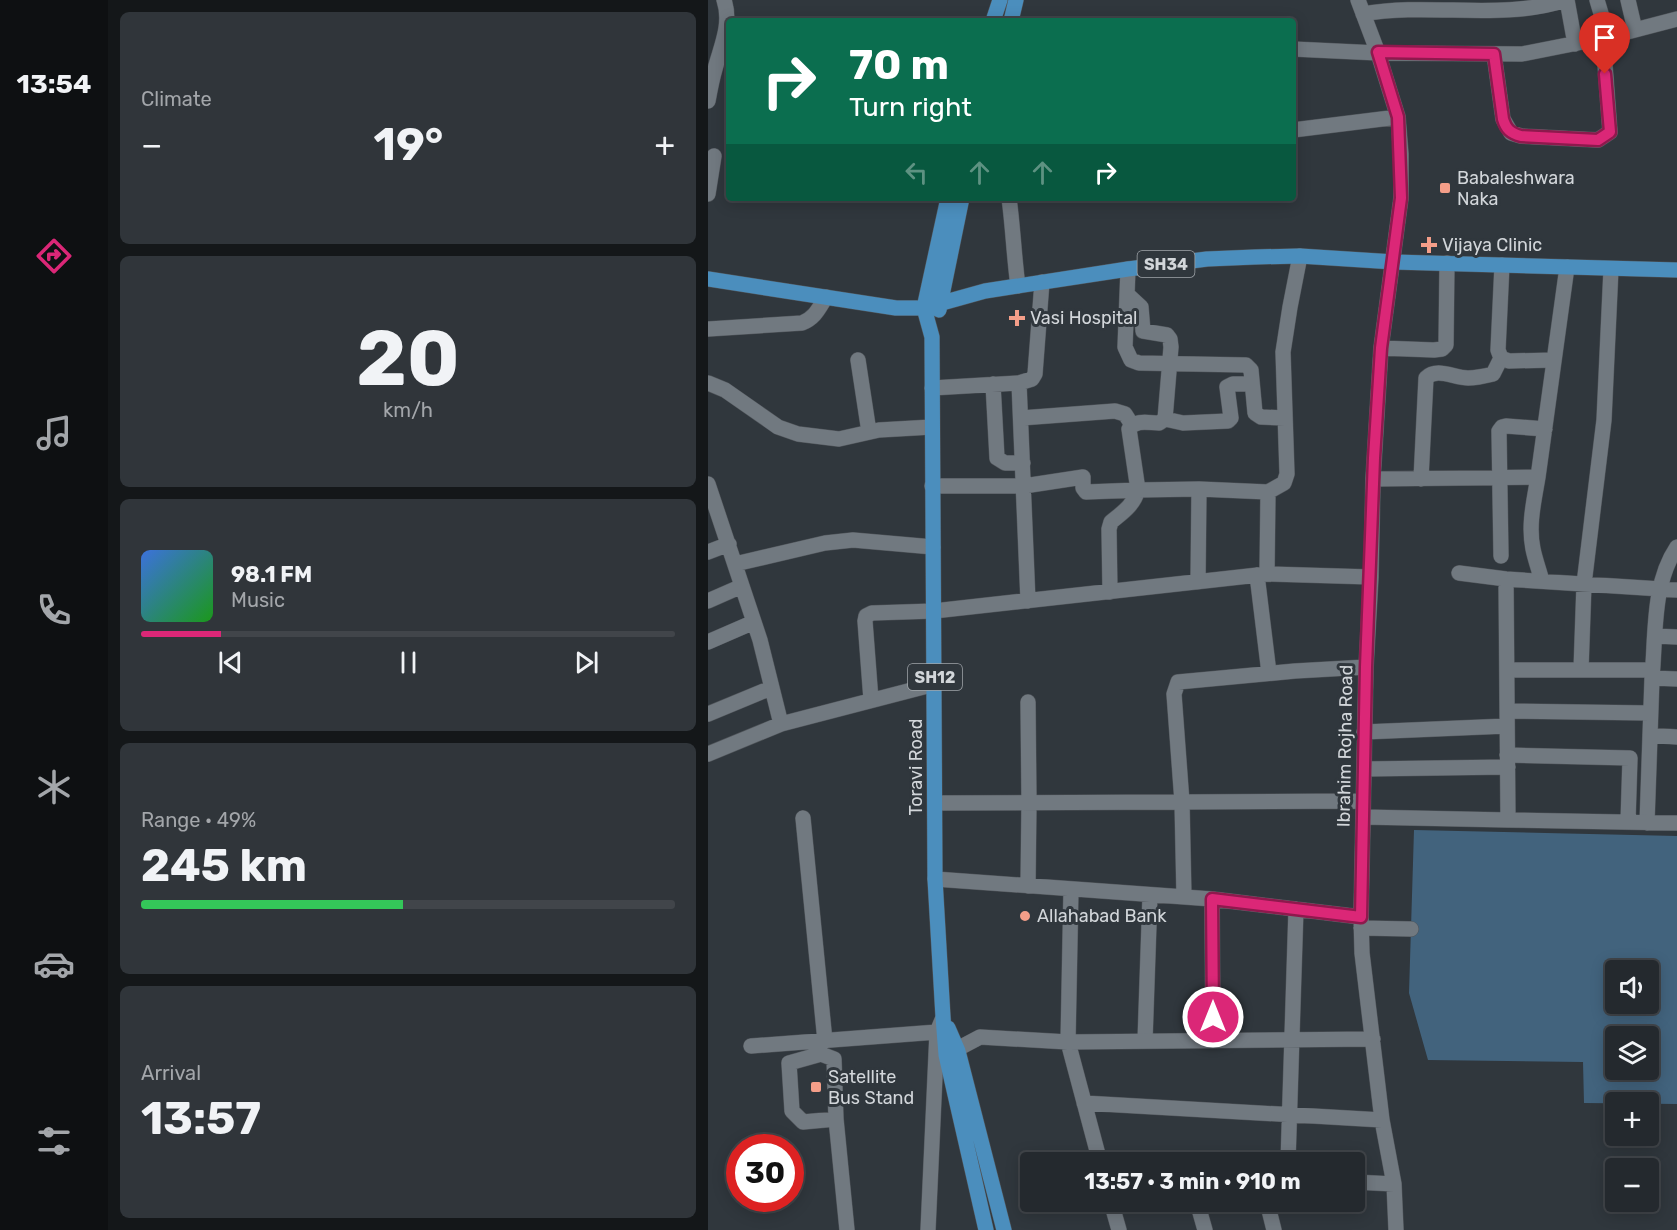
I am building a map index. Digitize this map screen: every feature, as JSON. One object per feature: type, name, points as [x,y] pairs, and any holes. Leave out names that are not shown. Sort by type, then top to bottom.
[{"type":"main road","points":[[994,18],[1000,0]]},
{"type":"main road","points":[[1012,18],[1016,0]]},
{"type":"main road","name":"SH12","points":[[932,337],[924,308],[947,201]]},
{"type":"main road","name":"SH12","points":[[932,337],[941,304],[961,201]]},
{"type":"main road","name":"SH34","points":[[924,308],[968,295],[1018,286],[1207,259],[1300,256],[1394,262],[1677,270]]},
{"type":"main road","points":[[708,279],[896,308],[924,308]]},
{"type":"main road","name":"Toravi Road","points":[[932,337],[936,879],[943,1017],[1004,1230]]},
{"type":"main road","name":"Toravi Road","points":[[952,1053],[986,1230]]},
{"type":"street","points":[[724,0],[727,18]]},
{"type":"street","points":[[1361,7],[1387,10],[1477,6],[1507,10],[1566,0],[1575,44]]},
{"type":"street","points":[[1494,54],[1503,119],[1511,133],[1521,136],[1598,140],[1610,132],[1605,38],[1597,0]]},
{"type":"street","points":[[1628,0],[1635,30]]},
{"type":"street","name":"Ibrahim Rojha Road","points":[[1361,7],[1398,117],[1401,198],[1381,348],[1373,479],[1366,667],[1361,923],[1362,953],[1382,1120],[1394,1184],[1396,1230]]},
{"type":"street","points":[[1296,49],[1522,54],[1605,38],[1677,19]]},
{"type":"street","points":[[708,101],[715,68],[726,44]]},
{"type":"street","points":[[1296,130],[1398,117]]},
{"type":"street","points":[[708,194],[717,157]]},
{"type":"street","points":[[1009,201],[1018,286]]},
{"type":"street","points":[[932,486],[1024,486],[1083,477],[1083,488],[1086,492],[1199,489],[1268,492],[1284,483],[1287,474],[1283,352],[1300,256]]},
{"type":"street","points":[[1381,348],[1434,350],[1442,349],[1446,345],[1447,263]]},
{"type":"street","points":[[1421,479],[1426,378],[1430,374],[1439,373],[1466,378],[1493,374],[1501,358],[1498,350],[1502,265]]},
{"type":"street","points":[[1542,581],[1533,548],[1531,515],[1567,267]]},
{"type":"street","points":[[1128,269],[1125,347],[1131,360],[1139,363],[1246,364],[1251,370],[1255,413],[1261,417],[1285,418]]},
{"type":"street","points":[[1581,670],[1584,584],[1604,420],[1611,269]]},
{"type":"street","points":[[932,388],[1020,382],[1032,379],[1035,374],[1042,282]]},
{"type":"street","points":[[1127,294],[1141,307],[1143,331],[1167,335],[1170,339],[1165,419]]},
{"type":"street","points":[[708,329],[802,323],[815,315],[826,297]]},
{"type":"street","points":[[1501,358],[1509,361],[1554,360]]},
{"type":"street","points":[[858,360],[869,432]]},
{"type":"street","points":[[1020,382],[1028,601]]},
{"type":"street","points":[[708,383],[725,390],[778,427],[798,434],[839,439],[869,432],[932,427]]},
{"type":"street","points":[[993,384],[997,458],[1005,463],[1023,463]]},
{"type":"street","points":[[1110,591],[1109,529],[1111,522],[1130,507],[1138,490],[1129,429],[1140,422],[1159,423],[1165,419],[1183,423],[1228,421],[1231,418],[1231,412],[1227,387],[1233,384],[1252,384]]},
{"type":"street","points":[[1021,418],[1115,411],[1125,414],[1132,425]]},
{"type":"street","points":[[1501,556],[1499,431],[1506,426],[1545,429]]},
{"type":"street","points":[[1373,479],[1538,477]]},
{"type":"street","points":[[708,484],[754,622],[782,724]]},
{"type":"street","points":[[1198,582],[1199,489]]},
{"type":"street","points":[[1268,492],[1262,575],[1269,673]]},
{"type":"street","points":[[735,564],[825,543],[853,540],[933,547]]},
{"type":"street","points":[[708,552],[729,544]]},
{"type":"street","points":[[1647,823],[1650,713],[1659,588],[1669,558],[1677,547]]},
{"type":"street","points":[[1459,573],[1506,579],[1677,590]]},
{"type":"street","points":[[871,700],[864,621],[866,616],[872,613],[934,611],[1262,575],[1371,577]]},
{"type":"street","points":[[1506,579],[1508,820]]},
{"type":"street","points":[[708,601],[742,586]]},
{"type":"street","points":[[708,642],[754,622]]},
{"type":"street","points":[[1655,636],[1677,637]]},
{"type":"street","points":[[1184,897],[1182,802],[1175,686],[1178,682],[1366,667]]},
{"type":"street","points":[[1507,670],[1581,670],[1652,674],[1677,679]]},
{"type":"street","points":[[708,754],[782,724],[935,684]]},
{"type":"street","points":[[708,714],[771,688]]},
{"type":"street","points":[[1028,702],[1028,885]]},
{"type":"street","points":[[1365,732],[1507,718],[1650,713]]},
{"type":"street","points":[[1650,735],[1677,736]]},
{"type":"street","points":[[1364,769],[1508,761],[1630,758],[1629,822]]},
{"type":"street","points":[[935,803],[1363,801]]},
{"type":"street","points":[[1363,817],[1677,823]]},
{"type":"street","points":[[803,818],[825,1041]]},
{"type":"street","points":[[936,879],[1212,899],[1296,909],[1361,923],[1411,929]]},
{"type":"street","points":[[1071,889],[1068,1042],[1097,1152]]},
{"type":"street","points":[[1145,1041],[1150,895]]},
{"type":"street","points":[[1212,899],[1213,1040]]},
{"type":"street","points":[[1288,1152],[1296,909]]},
{"type":"street","points":[[928,1230],[937,1032],[943,1017]]},
{"type":"street","points":[[751,1046],[937,1032]]},
{"type":"street","points":[[952,1053],[980,1037],[1068,1042],[1373,1039]]},
{"type":"street","points":[[836,1119],[803,1122],[792,1111],[789,1063],[821,1054],[834,1059],[836,1119],[847,1230]]},
{"type":"street","points":[[1084,1103],[1382,1120]]},
{"type":"street","points":[[1365,1183],[1394,1184]]},
{"type":"street","points":[[1114,1212],[1119,1230]]},
{"type":"street","points":[[1200,1212],[1205,1230]]},
{"type":"street","points":[[1270,1212],[1274,1230]]},
{"type":"shaded area","points":[[1414,830],[1677,836],[1677,1104],[1659,1104],[1659,1092],[1605,1092],[1605,1103],[1584,1103],[1583,1062],[1428,1060],[1409,993]]},
{"type":"place","name":"Babaleshwara Naka","points":[[1445,188]]},
{"type":"place","name":"Vijaya Clinic","points":[[1429,245]]},
{"type":"place","name":"Vasi Hospital","points":[[1017,318]]},
{"type":"place","name":"Allahabad Bank","points":[[1025,916]]},
{"type":"place","name":"Satellite Bus Stand","points":[[816,1087]]},
{"type":"route","points":[[1213,1017],[1212,899],[1361,917],[1366,667],[1374,458],[1381,348],[1401,198],[1398,117],[1378,52],[1494,54],[1503,119],[1511,133],[1521,136],[1598,140],[1606,136],[1610,132],[1605,74]]}]
